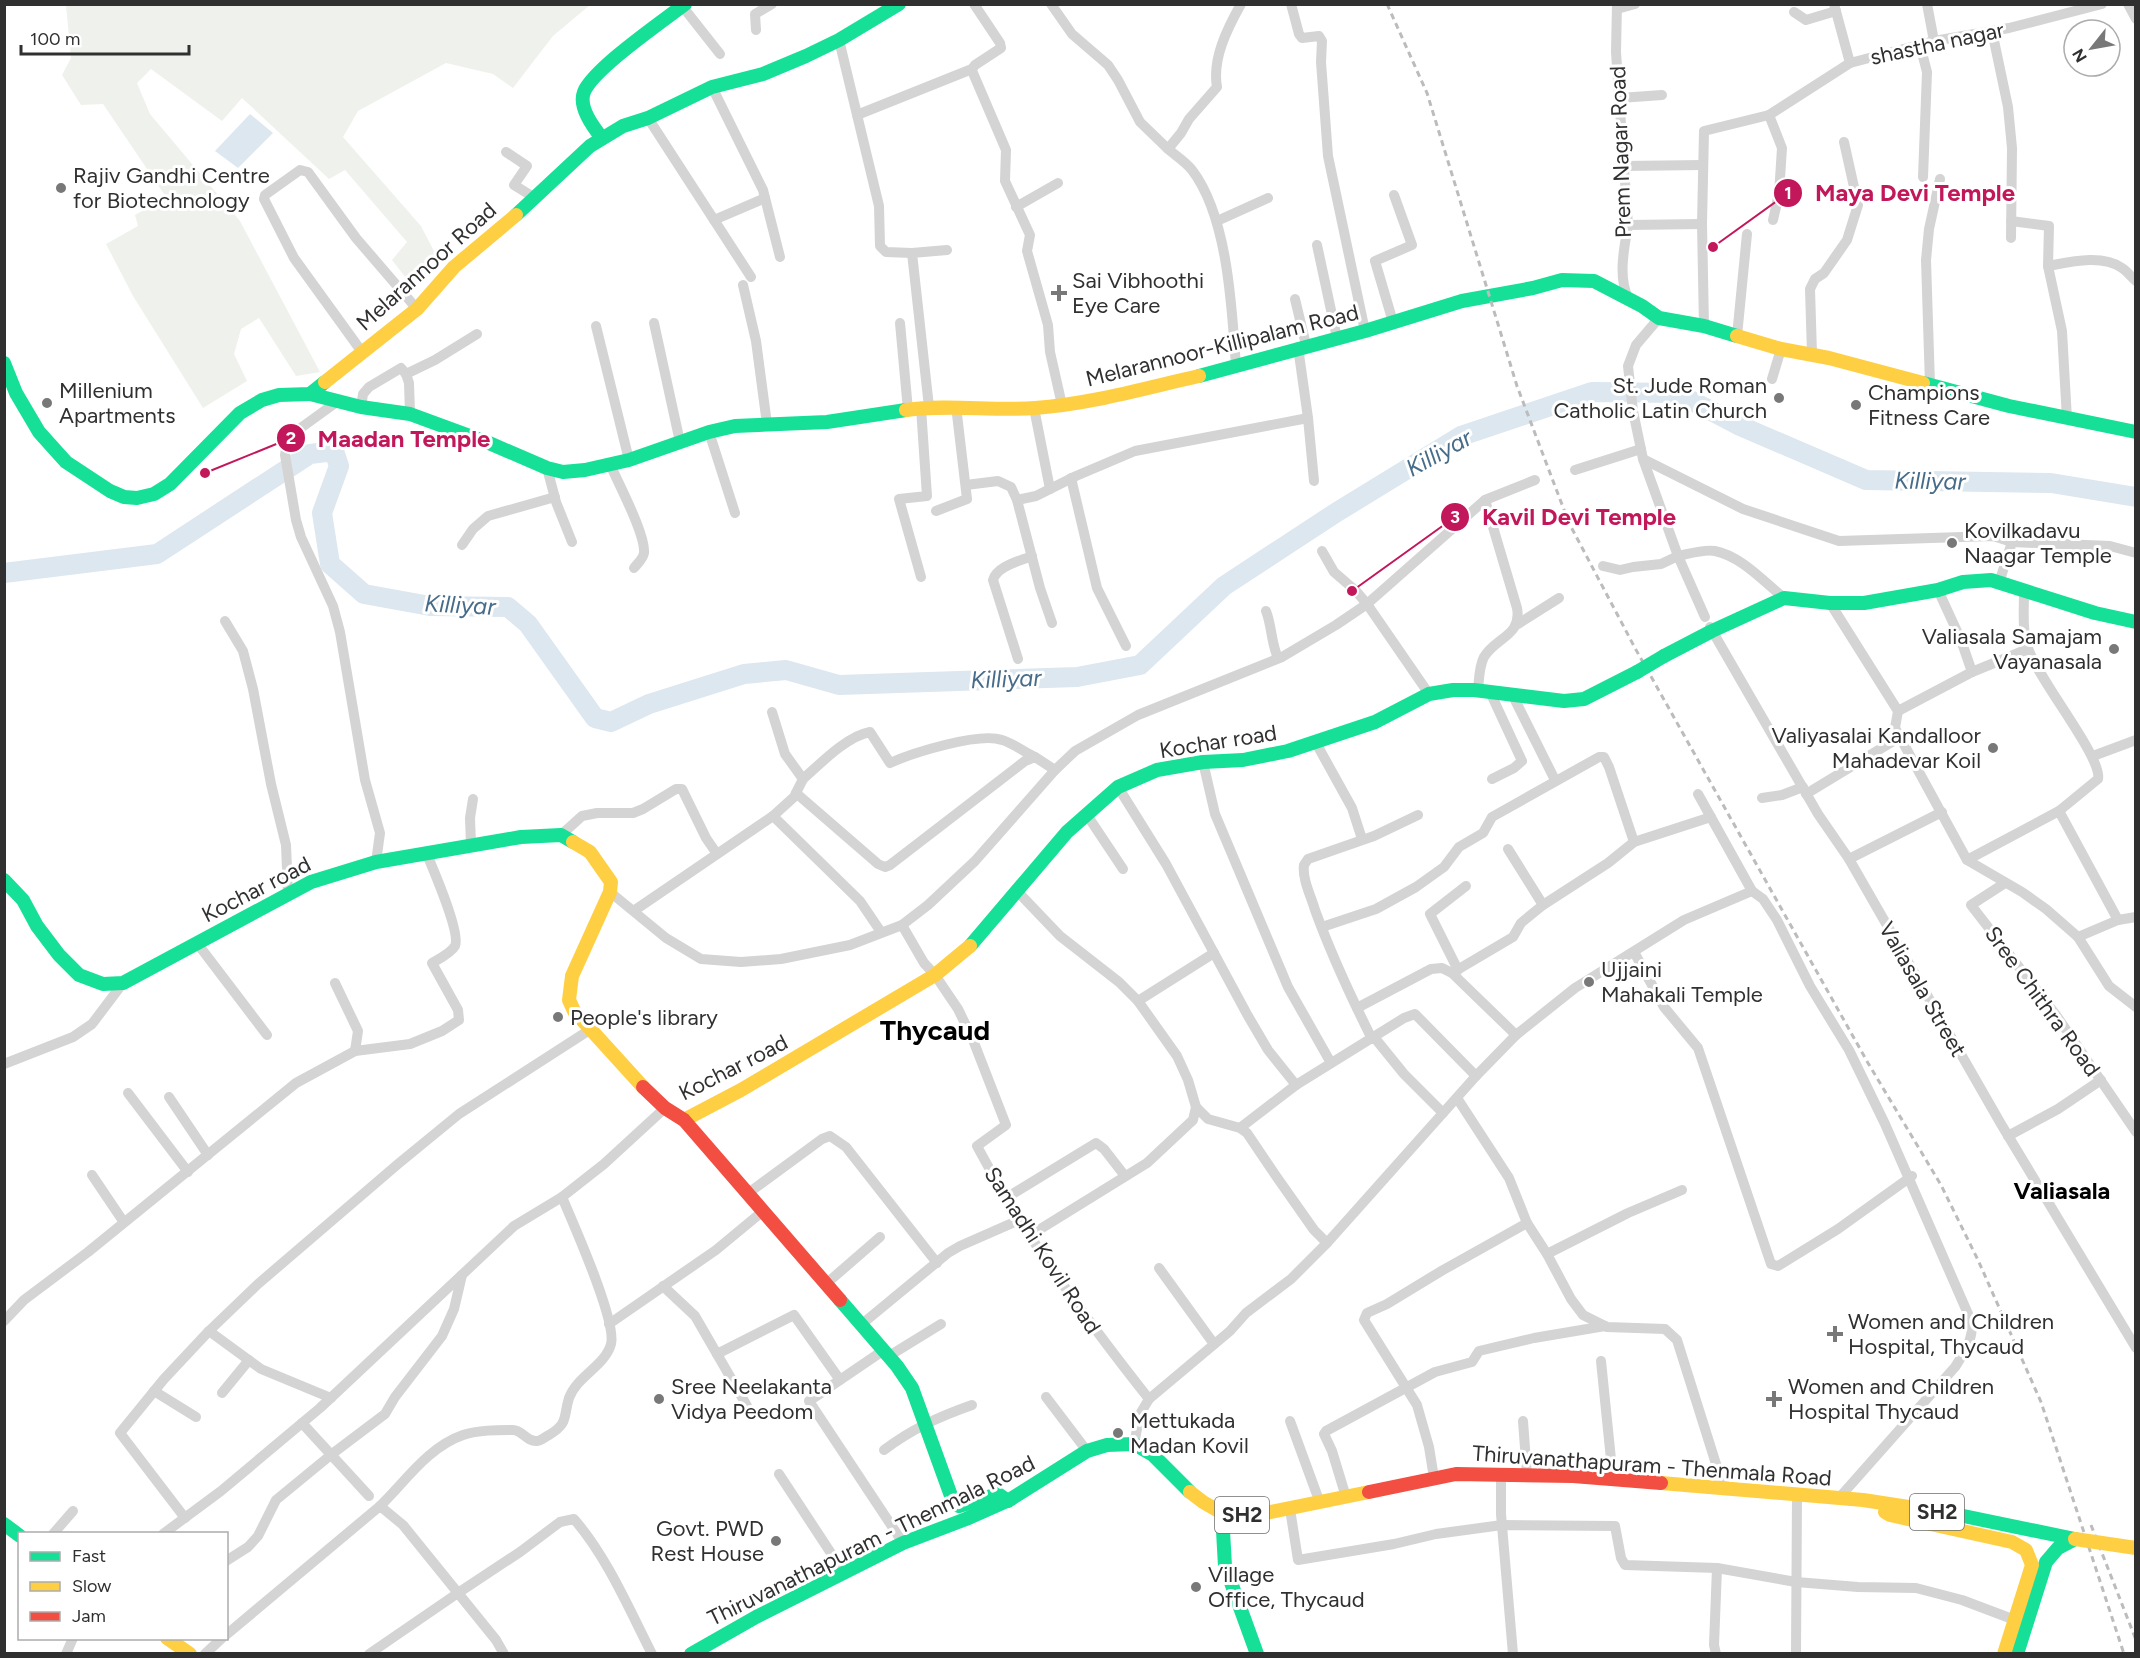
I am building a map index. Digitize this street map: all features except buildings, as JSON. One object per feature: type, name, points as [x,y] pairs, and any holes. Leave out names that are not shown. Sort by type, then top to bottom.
[{"type":"street","points":[[756,30],[755,14],[772,4]]},
{"type":"street","name":"Melarannoor Road","points":[[310,394],[417,309],[454,267],[535,198],[590,146],[602,138],[623,126],[648,118],[712,87],[763,74],[839,40],[899,4]]},
{"type":"street","points":[[857,115],[972,69],[1001,48],[974,4]]},
{"type":"street","points":[[1051,4],[1072,34],[1108,65],[1140,122],[1191,169],[1206,193],[1217,221],[1231,311],[1236,367]]},
{"type":"street","points":[[1168,148],[1217,87],[1215,74],[1221,49],[1241,4]]},
{"type":"street","points":[[1291,4],[1302,38],[1319,36],[1322,41],[1321,62],[1329,156],[1365,331]]},
{"type":"street","points":[[1617,7],[1635,4]]},
{"type":"street","points":[[1927,4],[1934,41]]},
{"type":"street","name":"shastha nagar","points":[[1769,115],[1850,63],[1934,41],[1992,31],[2102,4]]},
{"type":"street","points":[[2128,4],[2136,19]]},
{"type":"street","points":[[602,138],[597,133],[583,103],[584,92],[605,67],[684,6],[720,54]]},
{"type":"street","name":"Prem Nagar Road","points":[[1617,7],[1616,52],[1628,225],[1623,288],[1628,298]]},
{"type":"street","points":[[1794,12],[1806,20],[1835,8],[1850,63]]},
{"type":"street","points":[[1992,31],[2009,117],[2012,148],[2011,238]]},
{"type":"street","points":[[839,40],[879,206],[880,246],[886,252],[912,253],[948,250]]},
{"type":"street","points":[[1920,45],[1927,72],[1923,177]]},
{"type":"street","points":[[972,69],[1006,150],[1005,181],[1030,235],[1027,251],[1048,325],[1050,352],[1062,405]]},
{"type":"street","points":[[712,87],[750,162],[765,198],[780,257]]},
{"type":"street","points":[[1620,98],[1662,95]]},
{"type":"street","points":[[1704,326],[1702,224],[1704,131],[1769,115],[1782,148],[1779,194],[1773,220]]},
{"type":"street","points":[[648,118],[751,277]]},
{"type":"street","points":[[1812,354],[1810,289],[1815,279],[1824,273],[1847,240],[1858,205],[1844,142]]},
{"type":"street","points":[[506,152],[527,166],[514,185],[535,198]]},
{"type":"street","points":[[1623,166],[1703,165]]},
{"type":"street","points":[[362,352],[294,258],[264,199],[265,195],[300,170],[308,172],[356,238],[417,309]]},
{"type":"street","points":[[1930,385],[1926,260],[1929,229],[1940,179]]},
{"type":"street","points":[[1016,207],[1058,183]]},
{"type":"street","points":[[1393,322],[1375,261],[1412,245],[1394,195]]},
{"type":"street","points":[[714,220],[765,198]]},
{"type":"street","points":[[1217,221],[1268,198]]},
{"type":"street","points":[[2011,221],[2049,226],[2048,266],[2062,331],[2067,419]]},
{"type":"street","points":[[1628,225],[1702,224]]},
{"type":"street","points":[[1737,336],[1747,234]]},
{"type":"street","points":[[1317,246],[1337,338]]},
{"type":"street","points":[[912,253],[919,408],[927,496],[899,499],[921,577]]},
{"type":"street","points":[[2048,266],[2079,261],[2103,261],[2121,267],[2136,281]]},
{"type":"street","name":"Melarannoor-Killipalam Road","points":[[310,394],[361,407],[410,414],[489,443],[547,468],[563,472],[585,470],[629,460],[709,432],[735,426],[827,422],[919,408],[957,406],[1034,408],[1118,395],[1236,367],[1256,359],[1365,331],[1462,301],[1533,288],[1562,280],[1594,280],[1659,318],[1704,326],[1781,349],[1812,354],[2009,406],[2136,432]]},
{"type":"street","points":[[743,285],[756,341],[767,423]]},
{"type":"street","points":[[1294,299],[1302,346],[1314,481]]},
{"type":"street","name":"Valiasala Street","points":[[1659,318],[1636,345],[1628,366],[1633,411],[1642,454],[1678,556],[1709,625],[1805,790],[1849,859],[2008,1136],[2136,1348]]},
{"type":"street","points":[[654,323],[680,442]]},
{"type":"street","points":[[900,323],[919,408]]},
{"type":"street","points":[[596,326],[629,460]]},
{"type":"street","points":[[406,374],[435,360],[477,334]]},
{"type":"street","points":[[1772,379],[1781,349]]},
{"type":"street","points":[[5,364],[16,393],[39,432],[66,462],[110,491],[124,497],[137,498],[154,494],[170,484],[240,412],[262,400],[279,395],[310,394]]},
{"type":"street","points":[[361,407],[363,394],[369,387],[400,368],[406,374],[409,383],[410,414]]},
{"type":"street","points":[[338,401],[291,435],[285,455],[301,537],[333,606],[340,632],[365,780],[380,833],[376,862]]},
{"type":"street","points":[[936,511],[967,499],[957,406]]},
{"type":"street","points":[[1034,408],[1050,489]]},
{"type":"street","points":[[1017,500],[1036,496],[1071,478],[1135,451],[1308,418]]},
{"type":"street","points":[[709,432],[735,513]]},
{"type":"street","points":[[1575,470],[1642,454],[1743,509],[1839,541],[1994,536],[2012,542],[2110,546],[2136,553]]},
{"type":"street","points":[[610,465],[636,524],[644,549],[643,556],[634,568]]},
{"type":"street","points":[[547,468],[572,542]]},
{"type":"street","points":[[1071,478],[1097,588],[1126,646]]},
{"type":"street","points":[[717,854],[706,838],[682,789],[676,789],[633,813],[597,813],[582,816],[561,835],[590,852],[611,882],[610,892],[635,910],[666,938],[701,959],[741,963],[781,959],[850,945],[902,925],[928,905],[975,861],[1055,770],[1075,751],[1138,715],[1278,658],[1336,625],[1367,604],[1485,500],[1535,480]]},
{"type":"street","points":[[966,485],[998,481],[1011,487],[1017,500],[1052,624]]},
{"type":"street","points":[[462,544],[488,516],[555,497]]},
{"type":"street","points":[[1485,500],[1517,608],[1518,624]]},
{"type":"street","points":[[2000,583],[2012,542]]},
{"type":"street","points":[[1603,566],[1620,570],[1661,564],[1678,556],[1713,550],[1742,563],[1784,598],[1830,603],[1864,603],[1938,590],[1963,582],[1991,580],[2095,613],[2136,622]]},
{"type":"street","points":[[1322,551],[1334,573],[1356,591],[1367,604],[1429,694]]},
{"type":"street","points":[[1018,660],[993,580],[995,574],[1002,569],[1032,556]]},
{"type":"street","points":[[1938,590],[1961,640],[1972,672]]},
{"type":"street","points":[[1967,860],[2059,811],[2098,779],[2099,773],[2093,756],[2071,724],[2028,648],[2024,592]]},
{"type":"street","points":[[1492,779],[1514,768],[1522,761],[1484,691],[1484,657],[1518,624],[1559,598]]},
{"type":"street","name":"Kochar road","points":[[610,892],[572,976],[569,1000],[574,1011],[665,1108],[684,1120],[741,1090],[935,975],[975,942],[1067,832],[1118,787],[1157,770],[1203,762],[1243,760],[1288,751],[1375,722],[1429,694],[1453,690],[1484,691],[1564,701],[1584,699],[1637,672],[1709,625],[1784,598]]},
{"type":"street","points":[[1830,603],[1898,711],[1895,728],[1967,860],[2046,909],[2078,937],[2109,986],[2136,1007]]},
{"type":"street","points":[[1266,611],[1270,621],[1272,645],[1278,658]]},
{"type":"street","points":[[225,621],[243,651],[253,689],[270,784],[286,845],[288,894]]},
{"type":"street","points":[[1898,711],[1972,672],[2028,648]]},
{"type":"street","points":[[1512,694],[1555,780]]},
{"type":"street","points":[[772,712],[785,753],[803,779]]},
{"type":"street","points":[[635,910],[786,806],[803,779],[851,740],[863,734],[870,732],[890,763],[907,755],[988,738],[1002,740],[1055,770]]},
{"type":"street","points":[[1762,798],[1805,790],[1900,737]]},
{"type":"street","points":[[2093,756],[2136,740]]},
{"type":"street","points":[[1316,742],[1352,808],[1362,839]]},
{"type":"street","points":[[796,793],[878,864],[885,867],[1010,772],[1035,757]]},
{"type":"street","points":[[1322,927],[1376,909],[1416,888],[1444,867],[1459,847],[1483,834],[1492,817],[1590,760],[1604,757],[1634,842]]},
{"type":"street","points":[[1203,762],[1215,814],[1288,987],[1331,1063]]},
{"type":"street","points":[[1118,787],[1166,864],[1268,1050],[1296,1085]]},
{"type":"street","points":[[1698,794],[1752,891],[1763,899],[1777,920],[1810,986],[1849,1050],[1910,1177],[1969,1313],[1973,1333],[1955,1367],[1839,1498]]},
{"type":"street","points":[[471,845],[470,818],[473,799]]},
{"type":"street","points":[[2059,811],[2118,920]]},
{"type":"street","points":[[1849,859],[1942,813]]},
{"type":"street","points":[[1086,815],[1123,869]]},
{"type":"street","points":[[1418,815],[1374,836],[1305,861],[1303,869],[1322,927],[1357,1008],[1373,1038],[1404,1074],[1443,1113]]},
{"type":"street","points":[[773,816],[860,901],[881,932]]},
{"type":"street","points":[[1357,1008],[1431,969],[1442,968],[1455,971],[1513,937],[1521,923],[1543,905],[1608,863],[1634,842],[1711,817]]},
{"type":"street","name":"Kochar road","points":[[123,983],[310,882],[376,862],[426,852],[521,837],[561,835]]},
{"type":"street","points":[[1508,849],[1543,905]]},
{"type":"street","points":[[4,1322],[24,1300],[88,1252],[123,1221],[188,1172],[296,1083],[355,1051],[410,1044],[442,1031],[459,1020],[458,1010],[432,963],[452,950],[456,944],[456,935],[426,852]]},
{"type":"street","points":[[4,880],[23,900],[37,926],[59,956],[79,975],[103,984],[123,983]]},
{"type":"street","name":"Sree Chithra Road","points":[[2005,883],[1971,905],[2056,1015],[2136,1132]]},
{"type":"street","points":[[1466,886],[1430,914],[1455,971],[1516,1035]]},
{"type":"street","points":[[1017,891],[1060,936],[1119,982],[1138,1002],[1177,1056],[1188,1080],[1196,1107],[1208,1119],[1240,1128],[1248,1133],[1276,1176],[1327,1243]]},
{"type":"street","points":[[1134,1444],[1140,1414],[1149,1399],[1214,1344],[1246,1313],[1291,1279],[1327,1243],[1476,1076],[1516,1035],[1575,988],[1684,920],[1752,891]]},
{"type":"street","points":[[2078,937],[2118,920],[2136,917]]},
{"type":"street","points":[[902,925],[924,963],[935,975]]},
{"type":"street","points":[[196,943],[267,1035]]},
{"type":"street","points":[[1634,952],[1664,1007],[1698,1048],[1771,1264],[1778,1266],[1838,1228],[1910,1177]]},
{"type":"street","points":[[1138,1002],[1214,953]]},
{"type":"street","name":"Samadhi Kovil Road","points":[[935,975],[958,1009],[973,1040],[1006,1125],[977,1146],[1029,1236],[1086,1319],[1149,1399]]},
{"type":"street","points":[[4,1064],[73,1037],[92,1024],[123,983]]},
{"type":"street","points":[[335,983],[358,1030],[355,1051]]},
{"type":"street","points":[[1240,1128],[1296,1085],[1404,1018],[1415,1014],[1476,1076]]},
{"type":"street","points":[[185,1518],[120,1433],[154,1391],[209,1331],[258,1284],[459,1114],[591,1029]]},
{"type":"street","points":[[2008,1136],[2058,1109],[2101,1080]]},
{"type":"street","points":[[128,1093],[188,1172]]},
{"type":"street","points":[[170,1097],[208,1155]]},
{"type":"street","points":[[1457,1098],[1509,1178],[1527,1223],[1571,1299],[1583,1315],[1605,1326]]},
{"type":"street","points":[[1029,1236],[1147,1163],[1193,1120],[1196,1107]]},
{"type":"street","points":[[164,1532],[220,1491],[303,1423],[513,1226],[562,1197],[604,1164],[665,1108]]},
{"type":"street","points":[[684,1120],[862,1324],[912,1388],[941,1473],[956,1505],[998,1494],[1008,1501]]},
{"type":"street","points":[[747,1194],[822,1139],[830,1136],[846,1147],[937,1263]]},
{"type":"street","points":[[1006,1198],[1096,1143],[1104,1149],[1125,1176]]},
{"type":"street","points":[[92,1175],[123,1221]]},
{"type":"street","points":[[1547,1254],[1628,1213],[1682,1190]]},
{"type":"street","points":[[228,1633],[380,1506],[428,1456],[461,1436],[479,1432],[516,1430],[530,1440],[538,1441],[561,1427],[565,1421],[574,1387],[606,1354],[611,1344],[609,1324],[596,1282],[562,1197]]},
{"type":"street","points":[[609,1324],[716,1250],[763,1211]]},
{"type":"street","points":[[862,1324],[960,1246],[1019,1220]]},
{"type":"street","points":[[1434,1478],[1429,1447],[1417,1405],[1364,1320],[1367,1313],[1387,1305],[1443,1269],[1527,1223]]},
{"type":"street","points":[[827,1283],[880,1236]]},
{"type":"street","points":[[1159,1268],[1214,1344]]},
{"type":"street","points":[[228,1560],[248,1547],[258,1536],[276,1500],[385,1414],[395,1397],[442,1336],[454,1309],[462,1275]]},
{"type":"street","points":[[663,1286],[695,1316],[747,1406]]},
{"type":"street","points":[[717,1354],[794,1315],[840,1380]]},
{"type":"street","points":[[903,1543],[809,1401],[886,1353],[941,1324]]},
{"type":"street","points":[[1346,1497],[1332,1451],[1324,1434],[1332,1427],[1436,1372],[1472,1362],[1479,1351],[1534,1338],[1605,1326],[1665,1329],[1677,1340],[1716,1464],[1726,1488]]},
{"type":"street","points":[[209,1331],[261,1369],[331,1398]]},
{"type":"street","points":[[222,1393],[249,1360]]},
{"type":"street","points":[[1601,1361],[1613,1479]]},
{"type":"street","points":[[154,1391],[196,1417]]},
{"type":"street","points":[[1046,1397],[1087,1451]]},
{"type":"street","points":[[884,1450],[908,1432],[972,1405]]},
{"type":"street","points":[[1290,1421],[1320,1503]]},
{"type":"street","points":[[1523,1421],[1527,1475]]},
{"type":"street","points":[[303,1423],[369,1496]]},
{"type":"street","name":"Thiruvanathapuram - Thenmala Road","points":[[690,1653],[903,1543],[1008,1501],[1087,1451],[1107,1445],[1134,1444],[1154,1455],[1194,1494],[1222,1513],[1255,1516],[1456,1474],[1613,1479],[1863,1500]]},
{"type":"street","points":[[779,1474],[844,1573]]},
{"type":"street","points":[[1501,1474],[1502,1525],[1513,1653]]},
{"type":"street","points":[[1796,1653],[1797,1495]]},
{"type":"street","points":[[1863,1500],[1890,1515],[2012,1542],[2025,1548],[2030,1555],[2032,1565],[2004,1653]]},
{"type":"street","name":"SH2","points":[[1863,1500],[1984,1520],[2075,1539]]},
{"type":"street","points":[[380,1506],[403,1526],[496,1640],[504,1653]]},
{"type":"street","points":[[1290,1509],[1298,1560],[1394,1544],[1436,1534],[1502,1525],[1615,1526],[1621,1558],[1625,1565],[1717,1568],[1796,1582],[1858,1587],[1916,1588],[1962,1600],[2015,1620]]},
{"type":"street","points":[[54,1532],[73,1511]]},
{"type":"street","points":[[1222,1513],[1225,1566],[1257,1653]]},
{"type":"street","points":[[369,1653],[520,1552],[560,1522],[574,1519],[582,1528],[618,1588],[652,1653]]},
{"type":"street","points":[[4,1524],[18,1534]]},
{"type":"street","points":[[2031,1530],[2040,1542],[2046,1562]]},
{"type":"street","points":[[2017,1653],[2046,1562],[2058,1548],[2075,1539],[2136,1548]]},
{"type":"street","points":[[1716,1653],[1713,1645],[1717,1568]]},
{"type":"street","points":[[170,1640],[190,1653]]},
{"type":"street","points":[[205,1653],[220,1640]]},
{"type":"shaded area","points":[[66,4],[590,5],[553,36],[513,88],[493,74],[446,63],[358,111],[343,137],[421,226],[436,255],[412,286],[392,260],[407,242],[345,170],[329,179],[242,98],[222,121],[151,69],[137,83],[150,114],[240,221],[320,372],[296,376],[259,318],[241,329],[234,354],[247,381],[203,408],[133,296],[106,244],[138,226],[135,215],[166,197],[103,104],[81,105],[62,75],[71,58]]},
{"type":"shaded area","points":[[250,114],[273,133],[238,168],[215,151]]},
{"type":"waterway","name":"Killiyar","points":[[4,573],[157,554],[310,454],[334,451],[339,466],[322,513],[330,564],[364,594],[430,606],[508,607],[528,624],[595,718],[611,722],[649,704],[744,674],[786,670],[839,685],[1077,677],[1140,665],[1224,586],[1337,512],[1461,436],[1592,392],[1677,393],[1738,425],[1866,480],[2051,483],[2136,497]]},
{"type":"railway","points":[[1387,4],[1427,93],[1517,386],[1569,523],[1635,648],[1868,1063],[1941,1185],[1978,1260],[2041,1402],[2124,1654]]},
{"type":"railway","points":[[2091,1525],[2136,1640]]},
{"type":"traffic: fast","points":[[602,138],[591,123],[583,104],[584,92],[590,82],[614,59],[685,4]]},
{"type":"traffic: fast","points":[[516,215],[590,146],[623,126],[648,118],[712,87],[763,74],[806,56],[839,40],[899,4]]},
{"type":"traffic: fast","points":[[1199,376],[1365,331],[1462,301],[1533,288],[1562,280],[1594,281],[1642,306],[1659,318],[1704,326],[1737,336]]},
{"type":"traffic: fast","points":[[4,363],[16,393],[39,432],[66,462],[110,491],[124,497],[137,498],[154,494],[170,484],[240,413],[262,400],[279,395],[310,394],[325,382]]},
{"type":"traffic: fast","points":[[1923,383],[2009,406],[2136,432]]},
{"type":"traffic: fast","points":[[310,394],[361,407],[410,414],[489,443],[547,468],[563,472],[585,470],[629,460],[709,432],[735,426],[827,422],[906,410]]},
{"type":"traffic: fast","points":[[1664,656],[1784,598],[1830,603],[1864,603],[1938,590],[1963,582],[1991,580],[2095,613],[2136,622]]},
{"type":"traffic: fast","points":[[1637,672],[1664,656]]},
{"type":"traffic: fast","points":[[970,946],[1067,832],[1118,787],[1157,770],[1203,762],[1243,760],[1288,751],[1375,722],[1429,694],[1453,690],[1474,690],[1564,701],[1584,699],[1637,672]]},
{"type":"traffic: fast","points":[[4,880],[23,900],[37,926],[59,955],[79,975],[103,984],[123,983],[311,882],[376,862],[521,837],[561,835],[573,842]]},
{"type":"traffic: fast","points":[[840,1300],[897,1366],[912,1388],[954,1504],[959,1506],[998,1494],[1008,1501]]},
{"type":"traffic: fast","points":[[691,1654],[756,1617],[903,1543],[1011,1499],[1087,1451],[1107,1445],[1134,1444],[1153,1455],[1190,1492]]},
{"type":"traffic: fast","points":[[1222,1513],[1225,1566],[1257,1654]]},
{"type":"traffic: fast","points":[[1954,1514],[2075,1539]]},
{"type":"traffic: fast","points":[[4,1524],[18,1534]]},
{"type":"traffic: fast","points":[[2017,1654],[2046,1562],[2058,1548],[2075,1539]]},
{"type":"traffic: slow","points":[[325,382],[417,309],[454,267],[516,215]]},
{"type":"traffic: slow","points":[[1737,336],[1781,349],[1829,358],[1923,383]]},
{"type":"traffic: slow","points":[[906,410],[922,408],[1019,409],[1056,406],[1118,395],[1199,376]]},
{"type":"traffic: slow","points":[[573,842],[590,852],[611,882],[610,892],[572,976],[569,1000],[574,1011],[643,1087]]},
{"type":"traffic: slow","points":[[684,1120],[741,1090],[935,975],[970,946]]},
{"type":"traffic: slow","points":[[1661,1483],[1863,1500],[1954,1514]]},
{"type":"traffic: slow","points":[[1190,1492],[1222,1513],[1251,1516],[1369,1492]]},
{"type":"traffic: slow","points":[[1885,1512],[2012,1542],[2026,1550],[2032,1565],[2004,1654]]},
{"type":"traffic: slow","points":[[2075,1539],[2136,1548]]},
{"type":"traffic: slow","points":[[170,1640],[190,1654]]},
{"type":"traffic: jam","points":[[643,1087],[665,1108],[684,1120],[840,1300]]},
{"type":"traffic: jam","points":[[1369,1492],[1456,1474],[1573,1476],[1661,1483]]},
{"type":"place","name":"Rajiv Gandhi Centre for Biotechnology","points":[[61,188]]},
{"type":"place","name":"Maya Devi Temple","points":[[1713,247]]},
{"type":"place","name":"Sai Vibhoothi Eye Care","points":[[1059,293]]},
{"type":"place","name":"St. Jude Roman Catholic Latin Church","points":[[1779,398]]},
{"type":"place","name":"Millenium Apartments","points":[[47,403]]},
{"type":"place","name":"Champions Fitness Care","points":[[1856,405]]},
{"type":"place","name":"Maadan Temple","points":[[205,473]]},
{"type":"place","name":"Kovilkadavu Naagar Temple","points":[[1952,543]]},
{"type":"place","name":"Kavil Devi Temple","points":[[1352,591]]},
{"type":"place","name":"Valiasala Samajam Vayanasala","points":[[2114,649]]},
{"type":"place","name":"Valiyasalai Kandalloor Mahadevar Koil","points":[[1993,748]]},
{"type":"place","name":"Ujjaini Mahakali Temple","points":[[1589,982]]},
{"type":"place","name":"People's library","points":[[558,1017]]},
{"type":"place","name":"Women and Children Hospital, Thycaud","points":[[1835,1334]]},
{"type":"place","name":"Sree Neelakanta Vidya Peedom","points":[[659,1399]]},
{"type":"place","name":"Women and Children Hospital Thycaud","points":[[1774,1399]]},
{"type":"place","name":"Mettukada Madan Kovil","points":[[1118,1433]]},
{"type":"place","name":"Govt. PWD Rest House","points":[[776,1541]]},
{"type":"place","name":"Village Office, Thycaud","points":[[1196,1587]]},
{"type":"district","name":"Thycaud","points":[[935,1030]]},
{"type":"district","name":"Valiasala","points":[[2062,1191]]}]
